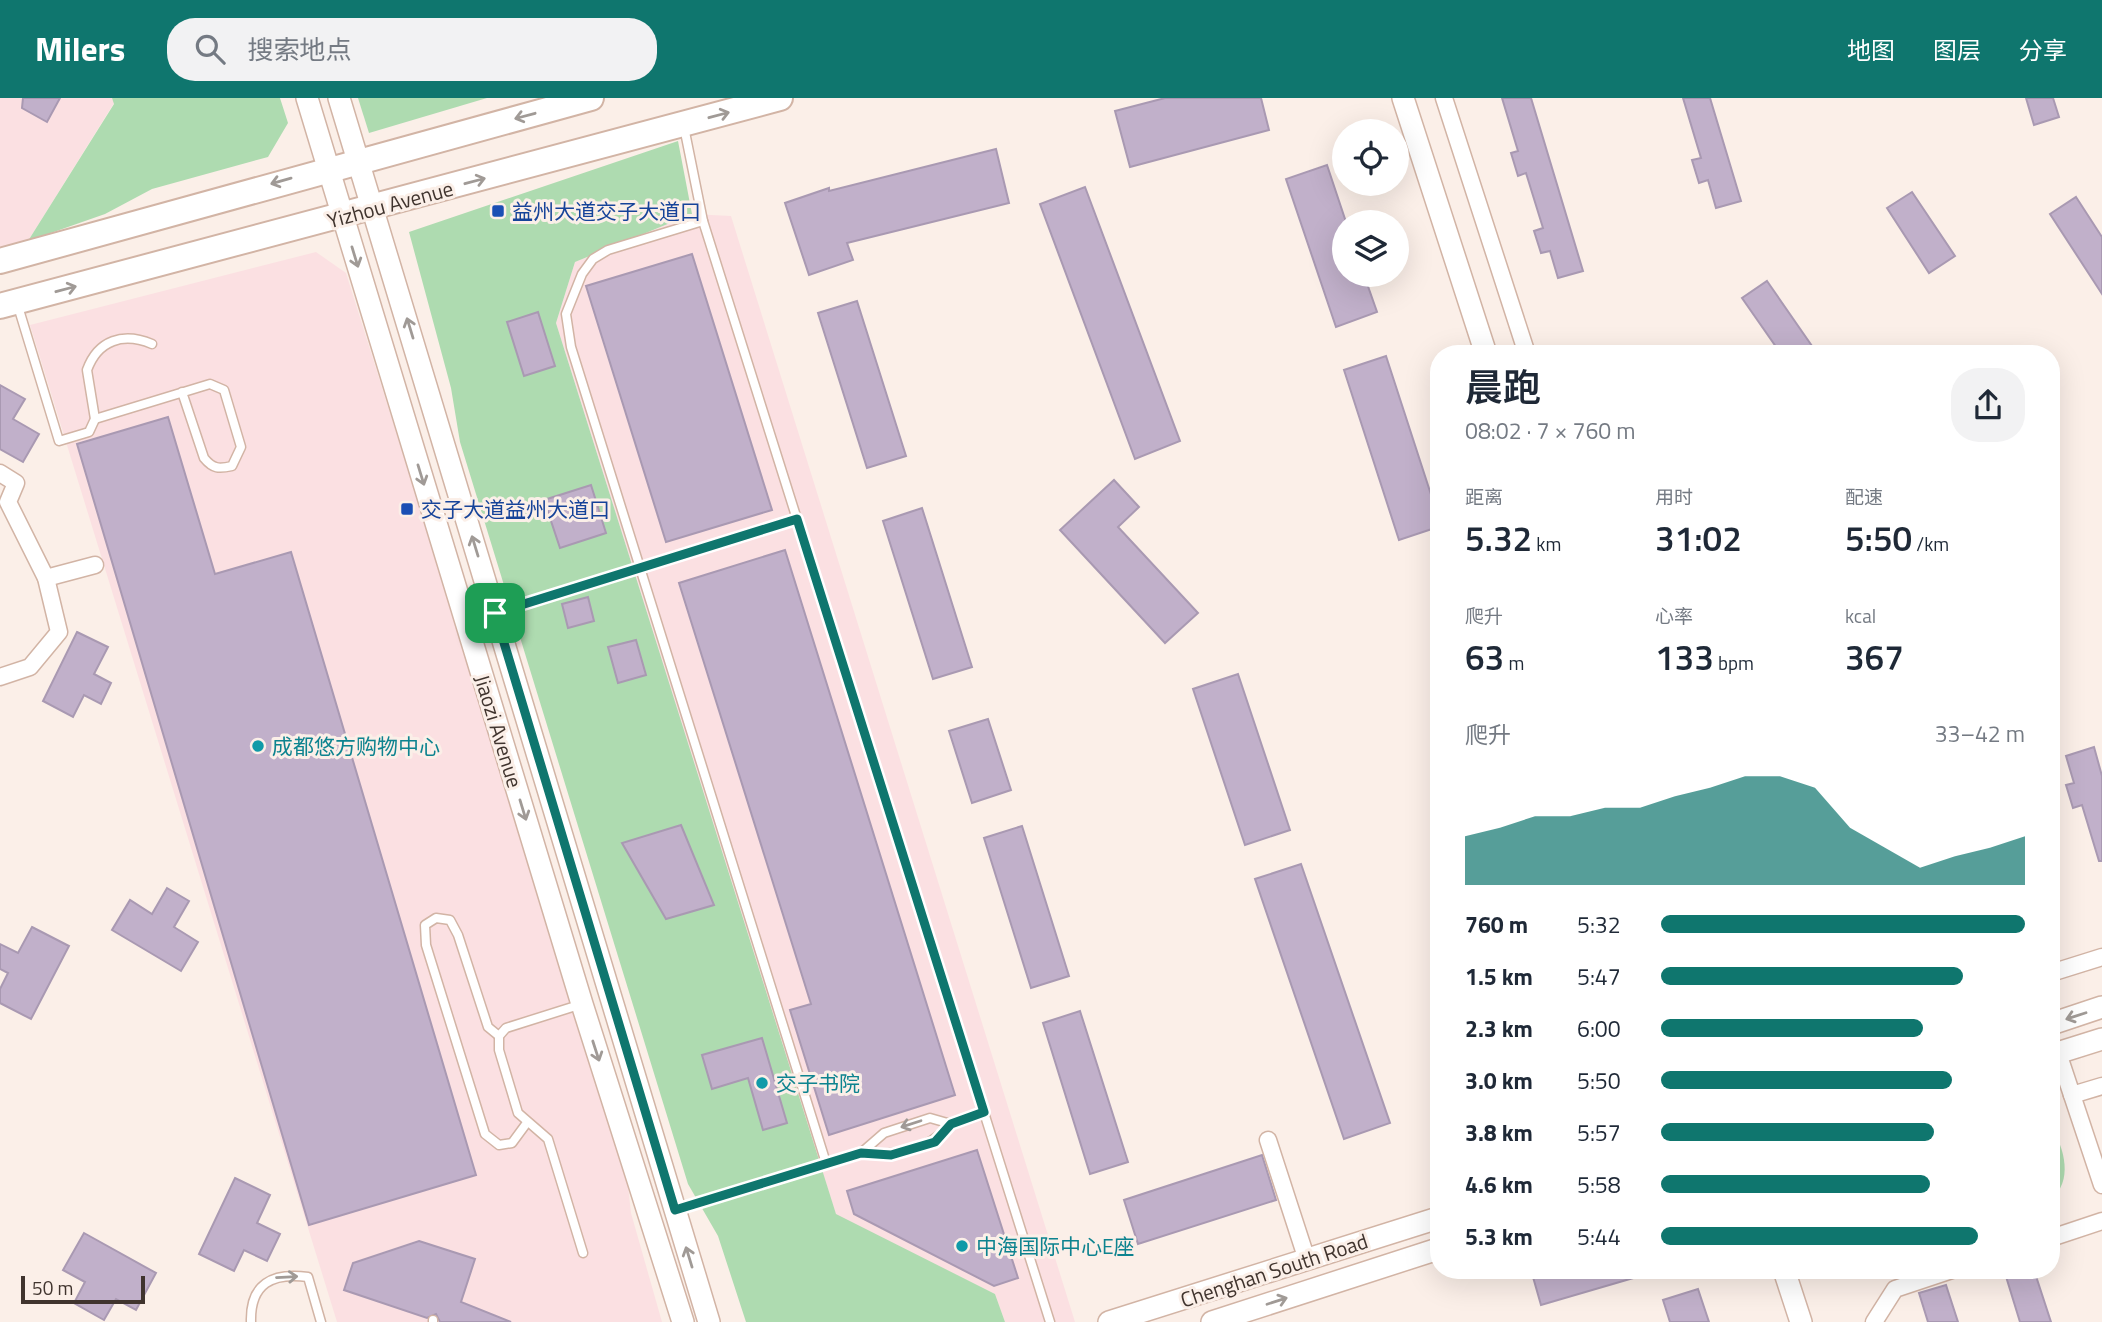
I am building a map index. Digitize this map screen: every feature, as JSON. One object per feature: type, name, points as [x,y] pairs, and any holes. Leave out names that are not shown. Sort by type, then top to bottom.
[{"type":"main road","name":"Jiaozi Avenue","points":[[307,98],[582,1004],[683,1322]]},
{"type":"main road","name":"Jiaozi Avenue","points":[[339,98],[709,1322]]},
{"type":"main road","points":[[0,261],[329,168],[591,98]]},
{"type":"main road","name":"Yizhou Avenue","points":[[8,304],[374,209],[780,98]]},
{"type":"main road","points":[[1403,98],[1483,345]]},
{"type":"main road","points":[[2060,1021],[2102,1007]]},
{"type":"main road","points":[[2060,1052],[2102,1039]]},
{"type":"main road","name":"Chenghan South Road","points":[[1109,1322],[1430,1221]]},
{"type":"main road","name":"Chenghan South Road","points":[[1212,1322],[1430,1252]]},
{"type":"main road","points":[[1787,1279],[1801,1322]]},
{"type":"street","points":[[1444,98],[1524,345]]},
{"type":"street","points":[[0,472],[16,483],[8,502],[46,578],[59,632],[30,667],[0,677]]},
{"type":"street","points":[[46,578],[95,565]]},
{"type":"street","points":[[2060,970],[2102,957]]},
{"type":"street","points":[[2060,1066],[2102,1185]]},
{"type":"street","points":[[2072,1095],[2102,1086]]},
{"type":"street","points":[[1268,1140],[1307,1260]]},
{"type":"street","points":[[2060,1235],[2102,1221]]},
{"type":"street","points":[[1874,1322],[1895,1289],[1925,1279]]},
{"type":"lane","points":[[683,124],[704,221],[1050,1322]]},
{"type":"lane","points":[[704,221],[608,250],[593,259],[582,274],[566,314],[571,347],[826,1163]]},
{"type":"lane","points":[[8,304],[59,441],[89,432],[95,419],[87,377],[92,357],[100,347],[115,339],[134,337],[152,344]]},
{"type":"lane","points":[[95,419],[209,384],[223,390],[241,447],[232,466],[221,469],[211,467],[204,458],[183,392]]},
{"type":"lane","points":[[495,613],[797,519]]},
{"type":"lane","points":[[499,1036],[488,1027],[458,935],[450,920],[436,918],[425,925],[426,945],[485,1134],[499,1145],[512,1143],[526,1124]]},
{"type":"lane","points":[[582,1004],[506,1028],[499,1036],[499,1050],[518,1113],[526,1124],[548,1139],[583,1253]]},
{"type":"lane","points":[[675,1210],[861,1153],[891,1155],[935,1142],[951,1124],[984,1112]]},
{"type":"lane","points":[[861,1153],[884,1133],[907,1125],[930,1118],[951,1124]]},
{"type":"lane","points":[[251,1322],[251,1304],[259,1288],[273,1278],[291,1275],[308,1277],[321,1322]]},
{"type":"shaded area","points":[[0,98],[112,98],[114,103],[28,241],[0,248]]},
{"type":"shaded area","points":[[692,214],[731,216],[1075,1322],[1005,1322],[995,1294],[836,1215],[556,323],[575,262]]},
{"type":"shaded area","points":[[316,252],[346,273],[625,1159],[631,1213],[662,1322],[337,1322],[30,325]]},
{"type":"green space","points":[[112,98],[280,98],[288,123],[268,157],[152,189],[105,214],[28,241],[114,104]]},
{"type":"green space","points":[[358,98],[487,98],[369,133]]},
{"type":"green space","points":[[678,141],[692,214],[575,262],[556,323],[836,1214],[995,1294],[1005,1322],[746,1322],[718,1236],[688,1184],[460,442],[451,388],[409,232]]},
{"type":"green space","points":[[2060,1145],[2064,1164],[2060,1188]]},
{"type":"building","points":[[23,98],[60,98],[47,122],[22,108]]},
{"type":"building","points":[[1165,98],[1261,98],[1269,130],[1130,167],[1115,111]]},
{"type":"building","points":[[1502,98],[1531,98],[1583,271],[1558,278],[1550,251],[1541,253],[1534,231],[1543,228],[1526,173],[1518,176],[1511,153],[1518,151]]},
{"type":"building","points":[[1683,98],[1710,98],[1741,201],[1716,208],[1708,180],[1699,183],[1692,160],[1701,158]]},
{"type":"building","points":[[2026,98],[2053,98],[2059,117],[2034,125]]},
{"type":"building","points":[[996,149],[1009,203],[847,243],[853,260],[809,275],[785,203],[829,188],[829,191]]},
{"type":"building","points":[[1327,165],[1332,180],[1332,196],[1337,196],[1342,210],[1332,210],[1332,287],[1368,287],[1377,312],[1336,327],[1286,179]]},
{"type":"building","points":[[1085,187],[1180,441],[1135,459],[1040,204]]},
{"type":"building","points":[[1912,192],[1955,256],[1929,273],[1887,208]]},
{"type":"building","points":[[2076,197],[2102,237],[2102,294],[2050,214]]},
{"type":"building","points":[[692,254],[772,510],[666,542],[586,286]]},
{"type":"building","points":[[1767,281],[1811,345],[1775,345],[1742,298]]},
{"type":"building","points":[[857,301],[906,456],[867,468],[818,313]]},
{"type":"building","points":[[538,312],[555,366],[524,376],[507,322]]},
{"type":"building","points":[[1386,356],[1430,491],[1430,530],[1399,540],[1344,370]]},
{"type":"building","points":[[0,385],[25,399],[13,419],[39,434],[23,462],[0,449]]},
{"type":"building","name":"成都悠方购物中心","points":[[168,417],[215,574],[291,552],[476,1175],[309,1225],[77,444]]},
{"type":"building","points":[[1114,480],[1139,507],[1118,527],[1198,613],[1165,643],[1060,530]]},
{"type":"building","points":[[591,485],[606,533],[560,548],[544,500]]},
{"type":"building","points":[[922,508],[972,667],[933,679],[883,521]]},
{"type":"building","points":[[785,550],[955,1095],[829,1135],[790,1010],[811,1004],[679,583]]},
{"type":"building","points":[[588,597],[594,621],[568,628],[562,604]]},
{"type":"building","points":[[77,632],[108,647],[94,674],[111,683],[101,704],[84,695],[73,717],[43,701]]},
{"type":"building","points":[[636,640],[646,675],[618,683],[608,647]]},
{"type":"building","points":[[1238,674],[1290,830],[1245,845],[1193,689]]},
{"type":"building","points":[[988,719],[1011,790],[972,803],[949,731]]},
{"type":"building","points":[[2094,747],[2102,776],[2102,861],[2099,861],[2082,805],[2073,808],[2066,785],[2074,783],[2066,756]]},
{"type":"building","points":[[681,825],[714,905],[666,919],[622,843]]},
{"type":"building","points":[[1022,826],[1069,976],[1031,988],[984,838]]},
{"type":"building","points":[[1301,864],[1390,1123],[1344,1139],[1255,879]]},
{"type":"building","points":[[167,888],[189,901],[174,927],[198,942],[181,971],[112,930],[130,900],[152,914]]},
{"type":"building","points":[[32,927],[69,946],[31,1019],[0,1003],[0,989],[8,973],[0,969],[0,944],[18,953]]},
{"type":"building","points":[[1080,1011],[1128,1162],[1090,1174],[1043,1023]]},
{"type":"building","name":"交子书院","points":[[762,1038],[787,1123],[763,1130],[748,1078],[712,1089],[702,1055]]},
{"type":"building","name":"中海国际中心E座","points":[[977,1150],[1018,1278],[994,1286],[854,1214],[847,1191]]},
{"type":"building","points":[[1262,1155],[1276,1200],[1138,1244],[1124,1200]]},
{"type":"building","points":[[235,1178],[270,1195],[257,1223],[280,1234],[267,1261],[244,1250],[234,1271],[199,1254]]},
{"type":"building","points":[[84,1233],[156,1273],[136,1310],[116,1299],[104,1320],[74,1303],[85,1282],[63,1270]]},
{"type":"building","points":[[419,1241],[475,1259],[461,1302],[511,1322],[440,1322],[436,1314],[427,1318],[344,1290],[353,1263]]},
{"type":"building","points":[[1534,1279],[1630,1279],[1541,1305]]},
{"type":"building","points":[[2007,1279],[2037,1279],[2051,1322],[2020,1322]]},
{"type":"building","points":[[1946,1285],[1958,1322],[1928,1322],[1919,1293]]},
{"type":"building","points":[[1698,1289],[1709,1322],[1670,1322],[1663,1300]]},
{"type":"place","name":"益州大道交子大道口","points":[[498,211]]},
{"type":"place","name":"交子大道益州大道口","points":[[407,509]]},
{"type":"place","name":"成都悠方购物中心","points":[[258,746]]},
{"type":"place","name":"交子书院","points":[[762,1083]]},
{"type":"place","name":"中海国际中心E座","points":[[962,1246]]},
{"type":"route","points":[[797,519],[984,1112],[951,1124],[935,1142],[891,1155],[861,1153],[675,1210],[495,613],[797,519]]}]
